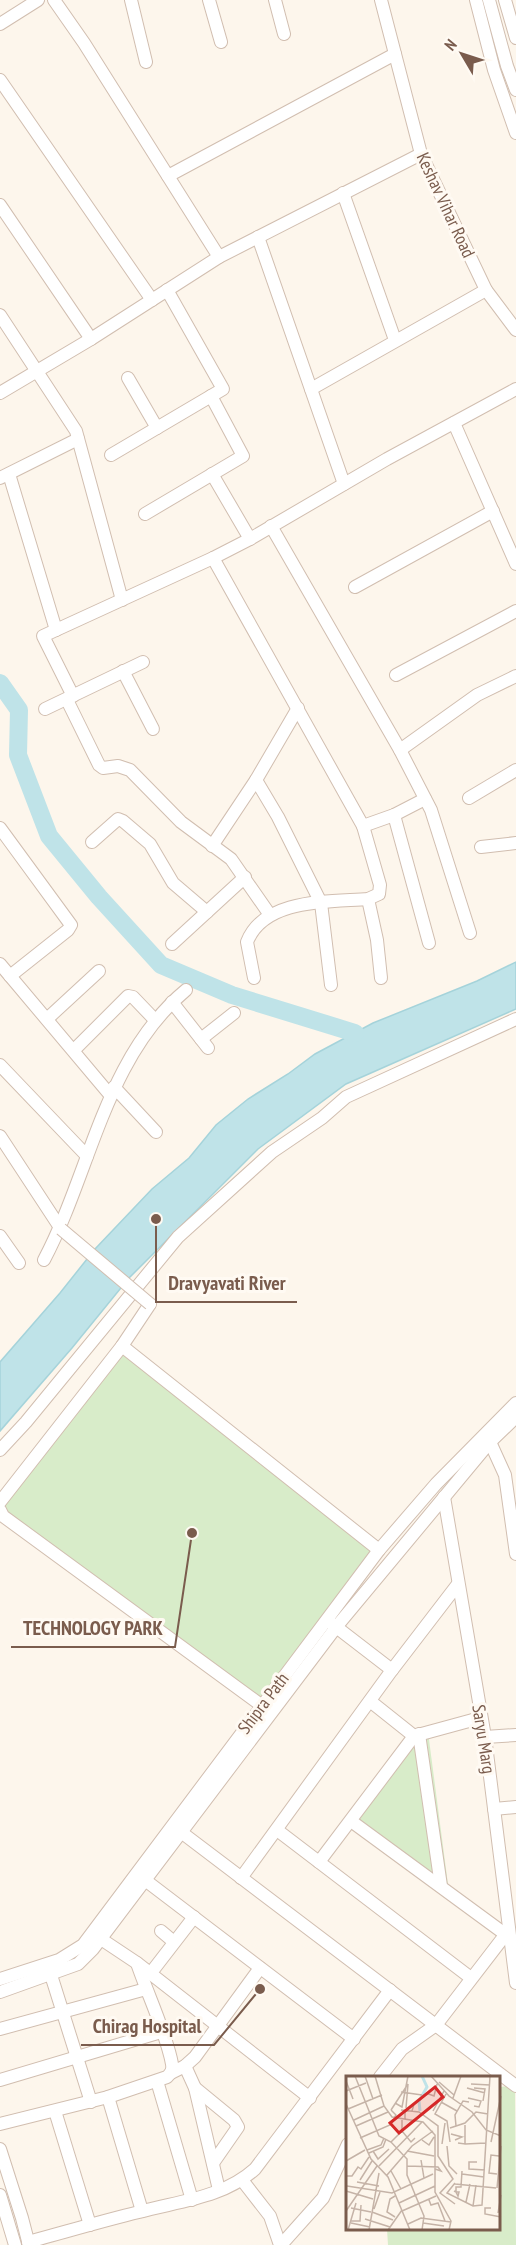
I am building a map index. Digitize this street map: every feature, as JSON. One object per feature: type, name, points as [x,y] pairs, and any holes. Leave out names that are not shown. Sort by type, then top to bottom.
[{"type":"street","points":[[0,24],[38,0]]},
{"type":"street","points":[[54,0],[219,257]]},
{"type":"street","points":[[131,0],[146,62]]},
{"type":"street","points":[[209,0],[221,42]]},
{"type":"street","points":[[276,0],[284,34]]},
{"type":"street","name":"Keshav Vihar Road","points":[[381,0],[421,154],[486,290],[516,330]]},
{"type":"street","points":[[476,0],[494,70],[516,133]]},
{"type":"street","points":[[489,0],[512,65],[516,90]]},
{"type":"street","points":[[505,0],[516,38]]},
{"type":"street","points":[[168,176],[395,54]]},
{"type":"street","points":[[494,70],[512,65]]},
{"type":"street","points":[[0,80],[152,300]]},
{"type":"street","points":[[0,393],[91,339],[219,257],[421,154]]},
{"type":"street","points":[[344,193],[395,340]]},
{"type":"street","points":[[0,205],[91,339]]},
{"type":"street","points":[[258,237],[344,484]]},
{"type":"street","points":[[111,455],[223,388],[167,290]]},
{"type":"street","points":[[310,388],[486,290]]},
{"type":"street","points":[[0,315],[76,431],[122,600]]},
{"type":"street","points":[[128,378],[157,428]]},
{"type":"street","points":[[270,915],[231,859],[181,822],[130,770],[118,766],[103,768],[99,765],[43,636],[250,539],[516,389]]},
{"type":"street","points":[[145,514],[243,456],[211,396]]},
{"type":"street","points":[[454,423],[516,564]]},
{"type":"street","points":[[56,630],[5,476],[78,439]]},
{"type":"street","points":[[212,474],[250,539]]},
{"type":"street","points":[[355,587],[493,511]]},
{"type":"street","points":[[271,526],[400,750],[431,810],[470,933]]},
{"type":"street","points":[[213,558],[363,826],[381,890],[376,897],[368,899],[288,908],[270,915],[256,926],[247,942],[254,978]]},
{"type":"street","points":[[396,675],[516,611]]},
{"type":"street","points":[[45,709],[142,662]]},
{"type":"street","points":[[123,671],[153,729]]},
{"type":"street","points":[[400,750],[477,694],[516,676]]},
{"type":"street","points":[[212,846],[256,780],[298,708]]},
{"type":"street","points":[[470,798],[516,770]]},
{"type":"street","points":[[256,780],[278,817],[321,903],[331,985]]},
{"type":"street","points":[[363,826],[394,815],[425,799]]},
{"type":"street","points":[[394,815],[429,943]]},
{"type":"street","points":[[92,842],[112,823],[118,819],[123,820],[150,844],[173,883],[207,912]]},
{"type":"street","points":[[0,828],[71,925],[68,930],[10,976]]},
{"type":"street","points":[[481,848],[516,843]]},
{"type":"street","points":[[172,944],[244,877]]},
{"type":"street","points":[[368,899],[377,940],[381,978]]},
{"type":"street","points":[[0,964],[74,1050],[156,1132]]},
{"type":"street","points":[[47,1019],[99,971]]},
{"type":"street","points":[[44,1260],[61,1229],[113,1091],[155,1020],[186,990]]},
{"type":"street","points":[[74,1050],[128,996],[133,997],[155,1020]]},
{"type":"street","points":[[172,1002],[204,1043],[234,1013]]},
{"type":"street","points":[[0,1450],[26,1422],[178,1237],[272,1152],[322,1118],[346,1097],[516,1019]]},
{"type":"street","points":[[0,1066],[87,1156]]},
{"type":"street","points":[[0,1136],[61,1229],[150,1304],[122,1346],[0,1502]]},
{"type":"street","points":[[1,1239],[19,1263]]},
{"type":"street","points":[[122,1346],[379,1551]]},
{"type":"street","name":"Shipra Path","points":[[0,1992],[78,1964],[101,1939],[332,1623],[379,1551],[436,1484],[516,1403]]},
{"type":"street","name":"Shipra Path","points":[[0,1979],[58,1960],[83,1945],[261,1705],[490,1442],[516,1418]]},
{"type":"street","points":[[490,1442],[505,1475],[513,1516],[516,1554]]},
{"type":"street","name":"Saryu Marg","points":[[444,1497],[485,1737],[507,1932],[516,1983]]},
{"type":"street","points":[[0,1509],[3,1516],[261,1705]]},
{"type":"street","points":[[241,1878],[392,1670],[459,1584]]},
{"type":"street","points":[[332,1623],[392,1670]]},
{"type":"street","points":[[370,1701],[416,1735],[441,1886]]},
{"type":"street","points":[[319,1862],[416,1735],[480,1718]]},
{"type":"street","points":[[485,1737],[516,1735]]},
{"type":"street","points":[[494,1809],[516,1807]]},
{"type":"street","points":[[351,1821],[507,1932],[436,2025],[402,2049],[381,2076]]},
{"type":"street","points":[[277,1830],[471,1978]]},
{"type":"street","points":[[181,1832],[516,2086]]},
{"type":"street","points":[[145,1880],[354,2039]]},
{"type":"street","points":[[150,1974],[194,1917]]},
{"type":"street","points":[[161,1931],[174,1942]]},
{"type":"street","points":[[101,1939],[137,1964],[310,2098]]},
{"type":"street","points":[[137,1964],[172,2066],[171,2073]]},
{"type":"street","points":[[0,2124],[91,2102],[167,2077],[195,2057],[260,1968]]},
{"type":"street","points":[[51,1975],[91,2102]]},
{"type":"street","points":[[0,2029],[146,1989]]},
{"type":"street","points":[[0,2150],[5,2183],[28,2243],[142,2211],[192,2200],[219,2190],[242,2180],[255,2169],[390,1990]]},
{"type":"street","points":[[0,2080],[161,2032]]},
{"type":"street","points":[[185,2066],[195,2088],[219,2190]]},
{"type":"street","points":[[157,2081],[192,2200]]},
{"type":"street","points":[[195,2088],[234,2120],[238,2127],[213,2163]]},
{"type":"street","points":[[108,2097],[142,2211]]},
{"type":"street","points":[[55,2111],[90,2225]]},
{"type":"street","points":[[242,2180],[270,2217],[281,2245],[323,2198],[346,2148]]},
{"type":"street","points":[[0,2195],[15,2245]]},
{"type":"green space","points":[[122,1346],[379,1550],[261,1705],[0,1510]]},
{"type":"green space","points":[[428,1732],[449,1892],[351,1821],[414,1736]]},
{"type":"green space","points":[[515,2085],[516,2245],[388,2245],[387,2230],[501,2230],[501,2087]]},
{"type":"water","points":[[516,962],[516,1009],[346,1084],[258,1149],[129,1278],[0,1431],[0,1362],[95,1249],[152,1189],[189,1158],[216,1125],[248,1099],[315,1054],[373,1023],[477,981]]},
{"type":"waterway","points":[[0,683],[19,710],[18,755],[49,836],[99,897],[161,965],[232,995],[355,1033]]},
{"type":"place","name":"Dravyavati River","points":[[156,1219]]},
{"type":"place","name":"TECHNOLOGY PARK","points":[[192,1533]]},
{"type":"place","name":"Chirag Hospital","points":[[260,1989]]}]
